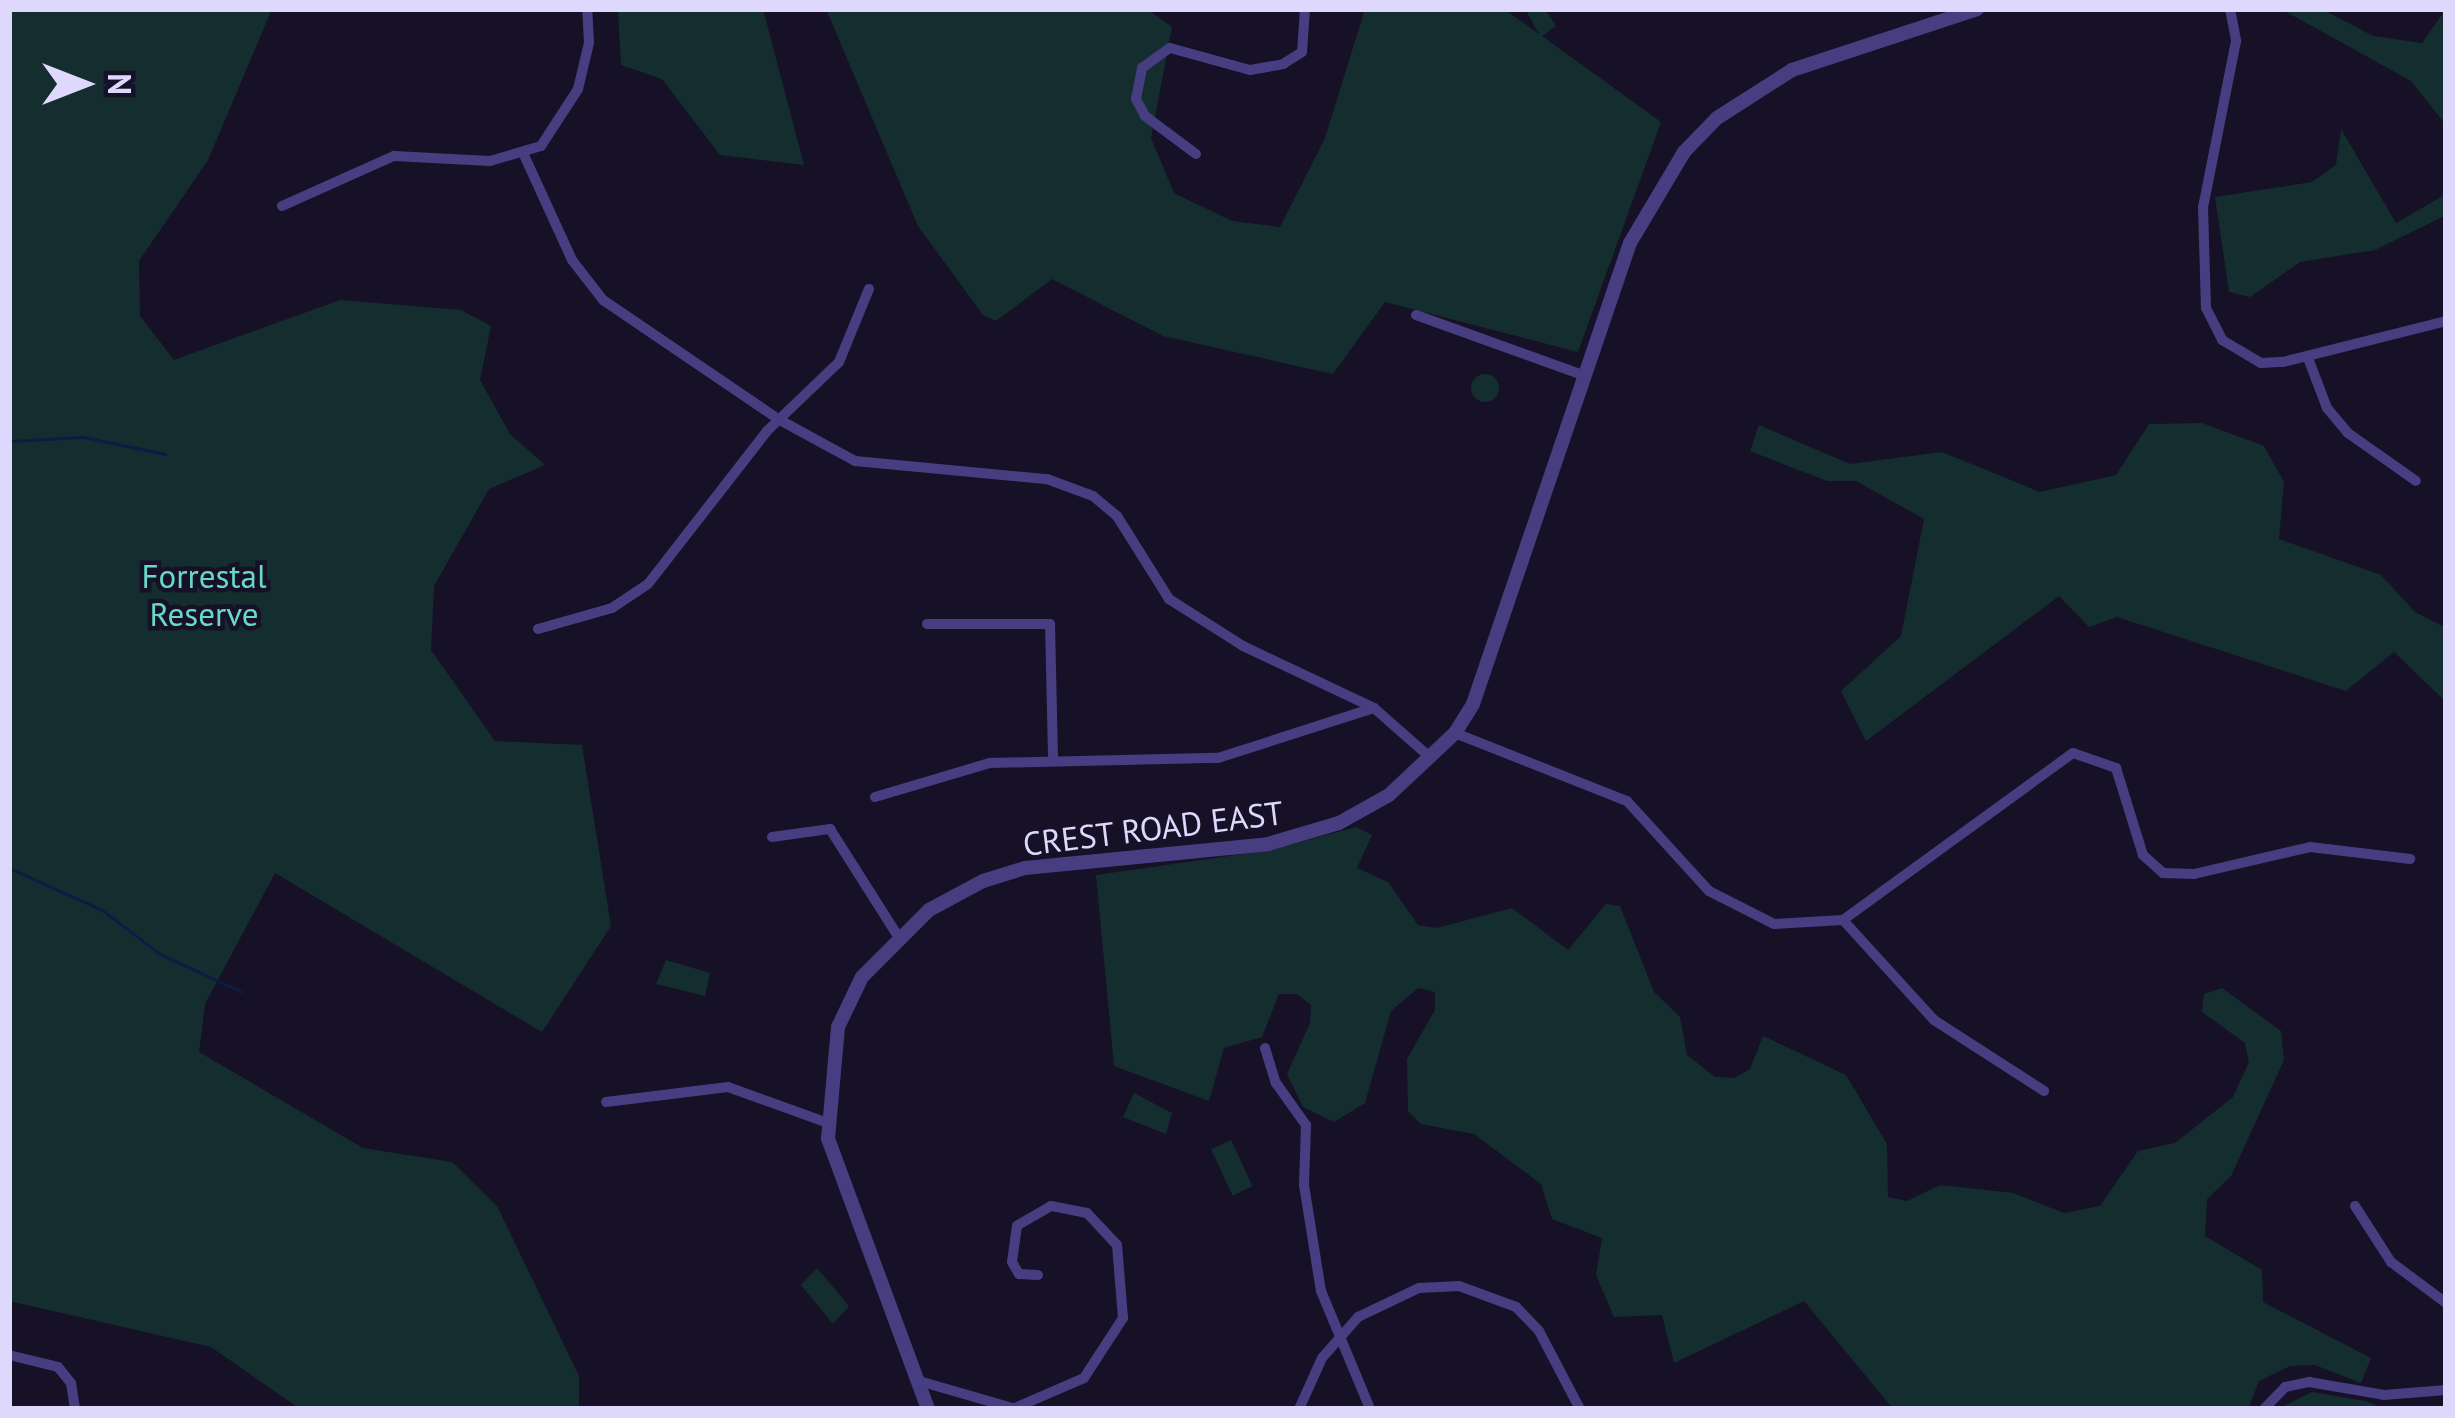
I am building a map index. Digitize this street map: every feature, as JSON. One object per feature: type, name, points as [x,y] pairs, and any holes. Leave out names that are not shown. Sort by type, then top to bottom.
[{"type":"street","points":[[282,206],[394,156],[524,155],[556,133],[572,106],[588,53],[587,9]]},
{"type":"street","points":[[1196,154],[1145,116],[1136,99],[1142,68],[1170,48],[1250,70],[1283,64],[1302,52],[1305,9]]},
{"type":"street","name":"CREST ROAD EAST","points":[[928,1409],[840,1183],[828,1123],[838,1028],[862,977],[898,936],[954,894],[1025,868],[1304,836],[1390,795],[1455,733],[1489,664],[1652,198],[1709,126],[1792,70],[1977,9]]},
{"type":"street","points":[[2230,9],[2236,41],[2205,174],[2206,308],[2222,340],[2261,363],[2308,358],[2446,321]]},
{"type":"street","points":[[524,155],[572,260],[603,300],[778,419],[855,461],[1077,488],[1117,516],[1169,599],[1259,655],[1374,708],[1431,758]]},
{"type":"street","points":[[538,629],[612,608],[648,584],[778,419],[848,350],[869,289]]},
{"type":"street","points":[[1416,315],[1586,376]]},
{"type":"street","points":[[2308,358],[2327,408],[2348,433],[2416,481]]},
{"type":"street","points":[[927,624],[1050,624],[1053,760]]},
{"type":"street","points":[[874,797],[960,768],[1053,760],[1218,758],[1374,708]]},
{"type":"street","points":[[1455,733],[1627,801],[1709,891],[1746,916],[1774,924],[1843,920],[2073,753],[2116,768],[2143,855],[2162,873],[2194,874],[2310,847],[2410,860]]},
{"type":"street","points":[[772,838],[830,829],[898,936]]},
{"type":"street","points":[[1843,920],[1934,1020],[2044,1091]]},
{"type":"street","points":[[1265,1048],[1276,1083],[1306,1125],[1306,1200],[1321,1291],[1370,1409]]},
{"type":"street","points":[[606,1102],[728,1087],[828,1123]]},
{"type":"street","points":[[919,1381],[1015,1409],[1084,1378],[1123,1318],[1117,1245],[1087,1213],[1051,1206],[1017,1226],[1012,1262],[1018,1274],[1038,1275]]},
{"type":"street","points":[[2355,1206],[2391,1262],[2446,1303]]},
{"type":"street","points":[[1299,1409],[1339,1334],[1419,1288],[1492,1294],[1539,1331],[1580,1409]]},
{"type":"street","points":[[9,1355],[58,1367],[71,1383],[75,1409]]},
{"type":"street","points":[[2264,1409],[2298,1383],[2384,1395],[2446,1390]]},
{"type":"green space","name":"Forrestal Reserve","points":[[9,9],[272,9],[208,160],[139,261],[140,316],[174,360],[340,300],[461,310],[491,326],[480,380],[510,434],[545,465],[489,489],[434,586],[431,650],[495,741],[582,745],[611,926],[542,1032],[275,873],[205,1004],[199,1052],[363,1148],[452,1162],[497,1206],[579,1376],[579,1409],[300,1409],[211,1347],[9,1301]]},
{"type":"green space","points":[[763,9],[804,165],[720,155],[662,79],[621,65],[618,11]]},
{"type":"green space","points":[[826,9],[1147,9],[1172,27],[1151,138],[1174,193],[1232,221],[1280,227],[1325,138],[1365,9],[1504,9],[1539,34],[1525,9],[1545,9],[1556,26],[1542,36],[1661,122],[1578,352],[1385,302],[1333,374],[1163,336],[1052,279],[996,321],[983,315],[918,226]]},
{"type":"green space","points":[[2281,9],[2322,9],[2373,36],[2422,43],[2446,9],[2446,125],[2411,81]]},
{"type":"green space","points":[[2341,129],[2396,223],[2446,194],[2446,215],[2375,250],[2300,262],[2250,297],[2229,292],[2215,197],[2312,182],[2336,165]]},
{"type":"green space","points":[[1485,374],[1495,378],[1499,388],[1495,398],[1485,402],[1475,398],[1471,388],[1475,378]]},
{"type":"green space","points":[[2202,423],[2264,446],[2284,482],[2279,539],[2381,575],[2415,612],[2446,628],[2446,702],[2394,652],[2346,691],[2117,617],[2089,627],[2059,596],[1866,741],[1841,691],[1901,636],[1924,519],[1856,481],[1827,481],[1750,451],[1759,425],[1850,464],[1942,452],[2040,492],[2116,475],[2149,424]]},
{"type":"green space","points":[[1356,827],[1372,835],[1357,868],[1388,882],[1418,925],[1437,928],[1512,908],[1568,950],[1606,904],[1620,906],[1654,992],[1680,1017],[1687,1055],[1715,1077],[1734,1078],[1750,1069],[1763,1036],[1846,1075],[1887,1144],[1888,1197],[1907,1201],[1940,1185],[2013,1193],[2064,1213],[2100,1206],[2138,1151],[2175,1143],[2233,1097],[2249,1062],[2245,1043],[2202,1012],[2204,994],[2222,988],[2281,1031],[2284,1060],[2231,1176],[2207,1199],[2205,1236],[2262,1270],[2263,1302],[2371,1358],[2361,1383],[2315,1365],[2290,1366],[2259,1381],[2248,1409],[1893,1409],[1804,1301],[1674,1363],[1662,1315],[1614,1317],[1596,1275],[1602,1238],[1552,1219],[1541,1184],[1474,1134],[1421,1124],[1408,1111],[1407,1059],[1435,1010],[1435,992],[1418,988],[1391,1011],[1365,1103],[1334,1122],[1303,1107],[1287,1074],[1310,1023],[1311,1005],[1297,994],[1279,994],[1262,1037],[1224,1048],[1209,1101],[1114,1066],[1096,875],[1271,850]]},
{"type":"green space","points":[[666,960],[710,973],[705,996],[656,984]]},
{"type":"green space","points":[[1134,1093],[1172,1113],[1166,1134],[1123,1117]]},
{"type":"green space","points":[[1231,1140],[1253,1186],[1233,1196],[1211,1149]]},
{"type":"green space","points":[[817,1268],[849,1306],[833,1324],[801,1285]]},
{"type":"green space","points":[[2312,1392],[2365,1401],[2387,1409],[2278,1409]]},
{"type":"waterway","points":[[9,441],[83,437],[165,454]]},
{"type":"waterway","points":[[9,868],[102,910],[160,954],[242,992]]}]
